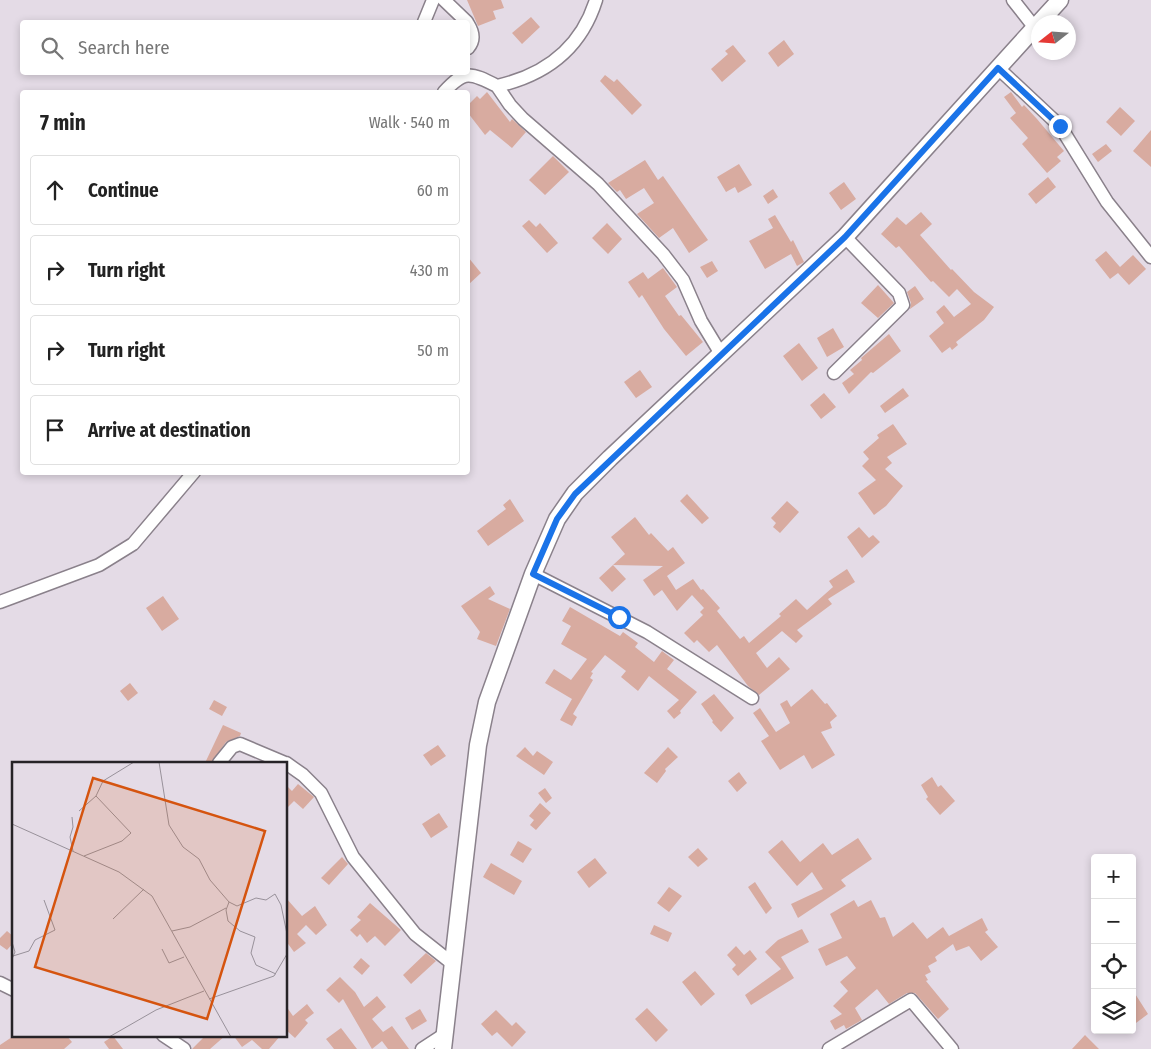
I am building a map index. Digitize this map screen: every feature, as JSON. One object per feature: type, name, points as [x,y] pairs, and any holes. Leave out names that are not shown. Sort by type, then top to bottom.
[{"type":"main road","points":[[1047,15],[1060,0]]},
{"type":"main road","points":[[444,1042],[478,745],[487,702],[533,574],[557,519],[575,494],[845,237],[1031,33]]},
{"type":"street","points":[[425,20],[433,0]]},
{"type":"street","points":[[444,0],[464,20]]},
{"type":"street","points":[[497,86],[512,82],[547,66],[568,51],[590,19],[596,0]]},
{"type":"street","points":[[1013,0],[1031,18]]},
{"type":"street","points":[[470,29],[472,33],[470,44]]},
{"type":"street","points":[[998,68],[1060,126],[1107,202],[1151,257]]},
{"type":"street","points":[[445,90],[456,75],[481,77],[497,86],[522,119],[598,184],[664,254],[683,280],[701,321],[721,354]]},
{"type":"street","points":[[834,373],[903,305],[899,292],[845,237]]},
{"type":"street","points":[[0,602],[99,566],[132,544],[191,475]]},
{"type":"street","points":[[533,574],[647,632],[752,698]]},
{"type":"street","points":[[221,762],[232,747],[240,744],[284,762]]},
{"type":"street","points":[[288,764],[304,776],[321,793],[353,857],[415,934],[453,964]]},
{"type":"street","points":[[0,984],[12,989]]},
{"type":"street","points":[[829,1049],[911,1000],[952,1049]]},
{"type":"street","points":[[164,1036],[184,1049]]},
{"type":"street","points":[[422,1049],[444,1042]]},
{"type":"building","points":[[467,0],[501,0],[504,8],[493,11],[496,19],[478,26]]},
{"type":"building","points":[[531,17],[540,27],[522,44],[512,33]]},
{"type":"building","points":[[784,40],[794,54],[778,67],[768,53]]},
{"type":"building","points":[[733,45],[746,61],[722,82],[711,69],[728,54],[725,51]]},
{"type":"building","points":[[605,75],[614,82],[617,79],[642,105],[632,115],[600,81]]},
{"type":"building","points":[[487,92],[510,122],[512,119],[526,132],[512,148],[490,130],[485,135],[470,116],[470,103],[477,96],[480,99]]},
{"type":"building","points":[[1011,92],[1022,107],[1024,105],[1064,151],[1057,157],[1061,161],[1047,173],[1022,144],[1028,138],[1010,118],[1016,113],[1004,97]]},
{"type":"building","points":[[1120,107],[1135,121],[1121,136],[1106,122]]},
{"type":"building","points":[[1151,130],[1151,167],[1133,151]]},
{"type":"building","points":[[1106,144],[1112,151],[1098,162],[1092,154]]},
{"type":"building","points":[[553,156],[569,172],[545,195],[529,180]]},
{"type":"building","points":[[645,160],[658,180],[663,176],[708,240],[689,253],[673,228],[659,238],[637,214],[654,203],[644,188],[626,199],[620,190],[617,192],[608,183]]},
{"type":"building","points":[[739,164],[752,185],[738,193],[735,187],[726,192],[717,177]]},
{"type":"building","points":[[1048,177],[1056,187],[1036,204],[1028,194]]},
{"type":"building","points":[[844,182],[856,199],[841,210],[829,193]]},
{"type":"building","points":[[773,189],[778,197],[768,204],[763,196]]},
{"type":"building","points":[[921,212],[932,224],[920,235],[951,270],[974,292],[994,307],[984,320],[956,342],[958,345],[952,350],[950,347],[942,353],[929,336],[944,323],[936,312],[944,305],[954,317],[971,304],[957,289],[949,297],[933,281],[931,282],[899,246],[896,248],[881,234],[897,217],[906,225]]},
{"type":"building","points":[[775,215],[791,242],[793,240],[804,262],[797,266],[791,254],[765,269],[749,241],[773,228],[768,219]]},
{"type":"building","points":[[529,220],[536,227],[540,223],[558,243],[547,253],[522,226]]},
{"type":"building","points":[[607,223],[622,239],[608,254],[592,238]]},
{"type":"building","points":[[1106,251],[1120,267],[1133,255],[1146,269],[1129,285],[1118,273],[1110,279],[1095,260]]},
{"type":"building","points":[[470,259],[481,273],[470,283]]},
{"type":"building","points":[[712,261],[718,271],[707,278],[700,267]]},
{"type":"building","points":[[663,268],[677,287],[665,296],[679,316],[681,315],[703,342],[686,356],[664,329],[642,295],[639,298],[628,282],[643,272],[648,279]]},
{"type":"building","points":[[878,285],[894,303],[878,318],[861,303]]},
{"type":"building","points":[[915,286],[924,299],[910,309],[911,303],[907,292]]},
{"type":"building","points":[[833,328],[844,347],[827,357],[817,338]]},
{"type":"building","points":[[889,334],[901,351],[873,373],[871,372],[849,394],[842,383],[854,374],[850,370]]},
{"type":"building","points":[[799,343],[818,368],[802,381],[783,356]]},
{"type":"building","points":[[640,370],[652,387],[636,398],[624,382]]},
{"type":"building","points":[[903,388],[909,396],[885,413],[880,406]]},
{"type":"building","points":[[824,393],[836,407],[821,419],[810,405]]},
{"type":"building","points":[[893,424],[907,444],[887,457],[892,463],[885,469],[903,486],[886,506],[874,515],[858,493],[876,480],[862,466],[869,459],[863,452],[879,438],[877,435]]},
{"type":"building","points":[[687,494],[709,518],[702,524],[680,501]]},
{"type":"building","points":[[510,499],[524,521],[488,546],[477,531],[506,509],[503,505]]},
{"type":"building","points":[[787,501],[799,512],[780,533],[773,527],[776,523],[771,518]]},
{"type":"building","points":[[635,517],[649,535],[651,533],[668,551],[673,547],[685,563],[667,576],[676,590],[693,579],[701,590],[703,589],[720,608],[717,611],[740,639],[744,636],[749,643],[781,616],[779,614],[796,599],[807,610],[833,587],[829,581],[847,569],[855,582],[828,599],[832,604],[797,630],[803,636],[796,643],[782,631],[756,653],[767,668],[779,657],[790,669],[759,695],[748,686],[717,645],[709,652],[697,640],[694,643],[684,633],[703,615],[700,612],[704,608],[692,595],[677,611],[662,590],[654,596],[643,580],[663,566],[613,565],[625,554],[611,537]]},
{"type":"building","points":[[859,527],[869,538],[873,535],[880,542],[862,558],[847,537]]},
{"type":"building","points":[[613,565],[626,579],[612,592],[599,578]]},
{"type":"building","points":[[490,586],[495,594],[488,599],[510,609],[496,646],[477,639],[480,632],[461,606]]},
{"type":"building","points":[[163,596],[179,619],[162,631],[146,608]]},
{"type":"building","points":[[570,607],[620,636],[623,632],[638,643],[635,647],[654,662],[662,651],[674,660],[667,669],[697,692],[680,711],[681,713],[674,719],[667,711],[679,700],[649,676],[638,691],[621,677],[626,671],[605,655],[591,672],[593,673],[590,678],[593,680],[573,714],[577,717],[572,726],[560,720],[572,699],[545,683],[554,669],[571,680],[587,659],[561,644],[571,626],[562,621]]},
{"type":"building","points":[[130,683],[138,693],[128,701],[120,691]]},
{"type":"building","points":[[812,689],[837,716],[830,722],[832,728],[821,732],[835,755],[812,769],[804,755],[780,770],[761,741],[769,736],[753,713],[760,708],[776,732],[790,723],[780,704],[787,700],[791,707]]},
{"type":"building","points":[[714,694],[734,718],[721,732],[712,722],[701,704]]},
{"type":"building","points":[[214,700],[227,707],[222,716],[209,709]]},
{"type":"building","points":[[223,725],[241,733],[240,736],[226,742],[212,762],[205,762]]},
{"type":"building","points":[[438,745],[446,756],[431,766],[423,755]]},
{"type":"building","points":[[525,747],[533,756],[537,751],[553,762],[544,775],[516,756]]},
{"type":"building","points":[[668,747],[678,757],[665,769],[666,771],[657,783],[644,773]]},
{"type":"building","points":[[739,772],[747,783],[737,792],[728,781]]},
{"type":"building","points":[[932,777],[938,787],[941,785],[955,801],[940,815],[926,799],[928,797],[921,785]]},
{"type":"building","points":[[298,784],[314,797],[303,809],[294,801],[288,807],[288,787],[292,791]]},
{"type":"building","points":[[545,788],[552,798],[546,803],[538,793]]},
{"type":"building","points":[[540,803],[551,813],[536,830],[530,825],[534,820],[529,816]]},
{"type":"building","points":[[439,813],[448,827],[431,838],[422,824]]},
{"type":"building","points":[[858,838],[872,859],[841,880],[846,886],[798,918],[791,904],[823,889],[812,872],[797,886],[768,852],[782,840],[800,862],[823,843],[832,855]]},
{"type":"building","points":[[518,841],[532,849],[523,863],[510,855]]},
{"type":"building","points":[[698,848],[708,859],[698,867],[688,857]]},
{"type":"building","points":[[342,857],[348,864],[329,885],[321,878]]},
{"type":"building","points":[[595,858],[607,873],[589,888],[577,872]]},
{"type":"building","points":[[491,863],[522,881],[514,895],[483,877]]},
{"type":"building","points":[[755,882],[772,908],[766,914],[748,887]]},
{"type":"building","points":[[669,887],[682,896],[669,912],[657,903]]},
{"type":"building","points":[[288,900],[302,916],[315,906],[327,925],[316,935],[306,925],[297,934],[306,943],[294,952],[288,944]]},
{"type":"building","points":[[854,900],[858,907],[871,900],[880,918],[885,917],[893,937],[913,922],[927,939],[943,927],[949,936],[982,918],[988,930],[985,932],[998,947],[981,961],[969,946],[956,951],[953,944],[935,957],[937,961],[928,966],[931,972],[925,975],[928,980],[926,981],[949,1009],[938,1019],[915,993],[907,993],[889,1004],[877,989],[855,1008],[862,1020],[846,1029],[844,1025],[835,1030],[830,1021],[842,1014],[833,1006],[848,991],[840,982],[856,968],[847,956],[826,966],[818,949],[842,938],[830,914]]},
{"type":"building","points":[[370,903],[401,930],[385,946],[375,936],[367,943],[360,934],[357,937],[350,930],[361,920],[357,917]]},
{"type":"building","points":[[654,925],[672,933],[668,942],[650,934]]},
{"type":"building","points":[[802,929],[809,942],[781,957],[794,978],[751,1005],[745,995],[781,969],[765,952],[778,940]]},
{"type":"building","points":[[7,931],[12,935],[12,944],[7,950],[0,945],[0,938]]},
{"type":"building","points":[[736,946],[744,955],[750,950],[757,959],[738,976],[732,969],[736,965],[727,955]]},
{"type":"building","points":[[426,953],[436,961],[411,984],[403,975]]},
{"type":"building","points":[[361,958],[370,966],[362,975],[353,967]]},
{"type":"building","points":[[695,971],[715,994],[701,1006],[682,982]]},
{"type":"building","points":[[340,977],[355,992],[364,1007],[377,996],[386,1007],[372,1019],[383,1032],[392,1026],[409,1049],[388,1049],[382,1041],[372,1049],[343,999],[339,1003],[326,990]]},
{"type":"building","points":[[1136,995],[1148,1014],[1136,1023]]},
{"type":"building","points":[[307,1004],[314,1013],[305,1020],[308,1023],[295,1038],[288,1032],[288,1009],[293,1016]]},
{"type":"building","points":[[647,1008],[668,1030],[656,1042],[635,1019]]},
{"type":"building","points":[[420,1009],[427,1021],[412,1030],[405,1018]]},
{"type":"building","points":[[496,1010],[512,1026],[516,1022],[526,1032],[512,1047],[497,1032],[492,1036],[481,1024]]},
{"type":"building","points":[[341,1028],[357,1049],[334,1049],[326,1039]]},
{"type":"building","points":[[1085,1035],[1099,1049],[1072,1049]]},
{"type":"building","points":[[14,1036],[67,1036],[72,1042],[64,1049],[0,1049],[0,1045]]},
{"type":"building","points":[[113,1036],[123,1049],[109,1049],[104,1042]]},
{"type":"building","points":[[205,1036],[225,1036],[210,1049],[192,1049]]},
{"type":"building","points":[[234,1036],[280,1036],[269,1049],[262,1049],[252,1040],[242,1047]]},
{"type":"route","points":[[619,617],[533,574],[557,519],[575,494],[610,458],[845,237],[998,68],[1060,126]]}]
